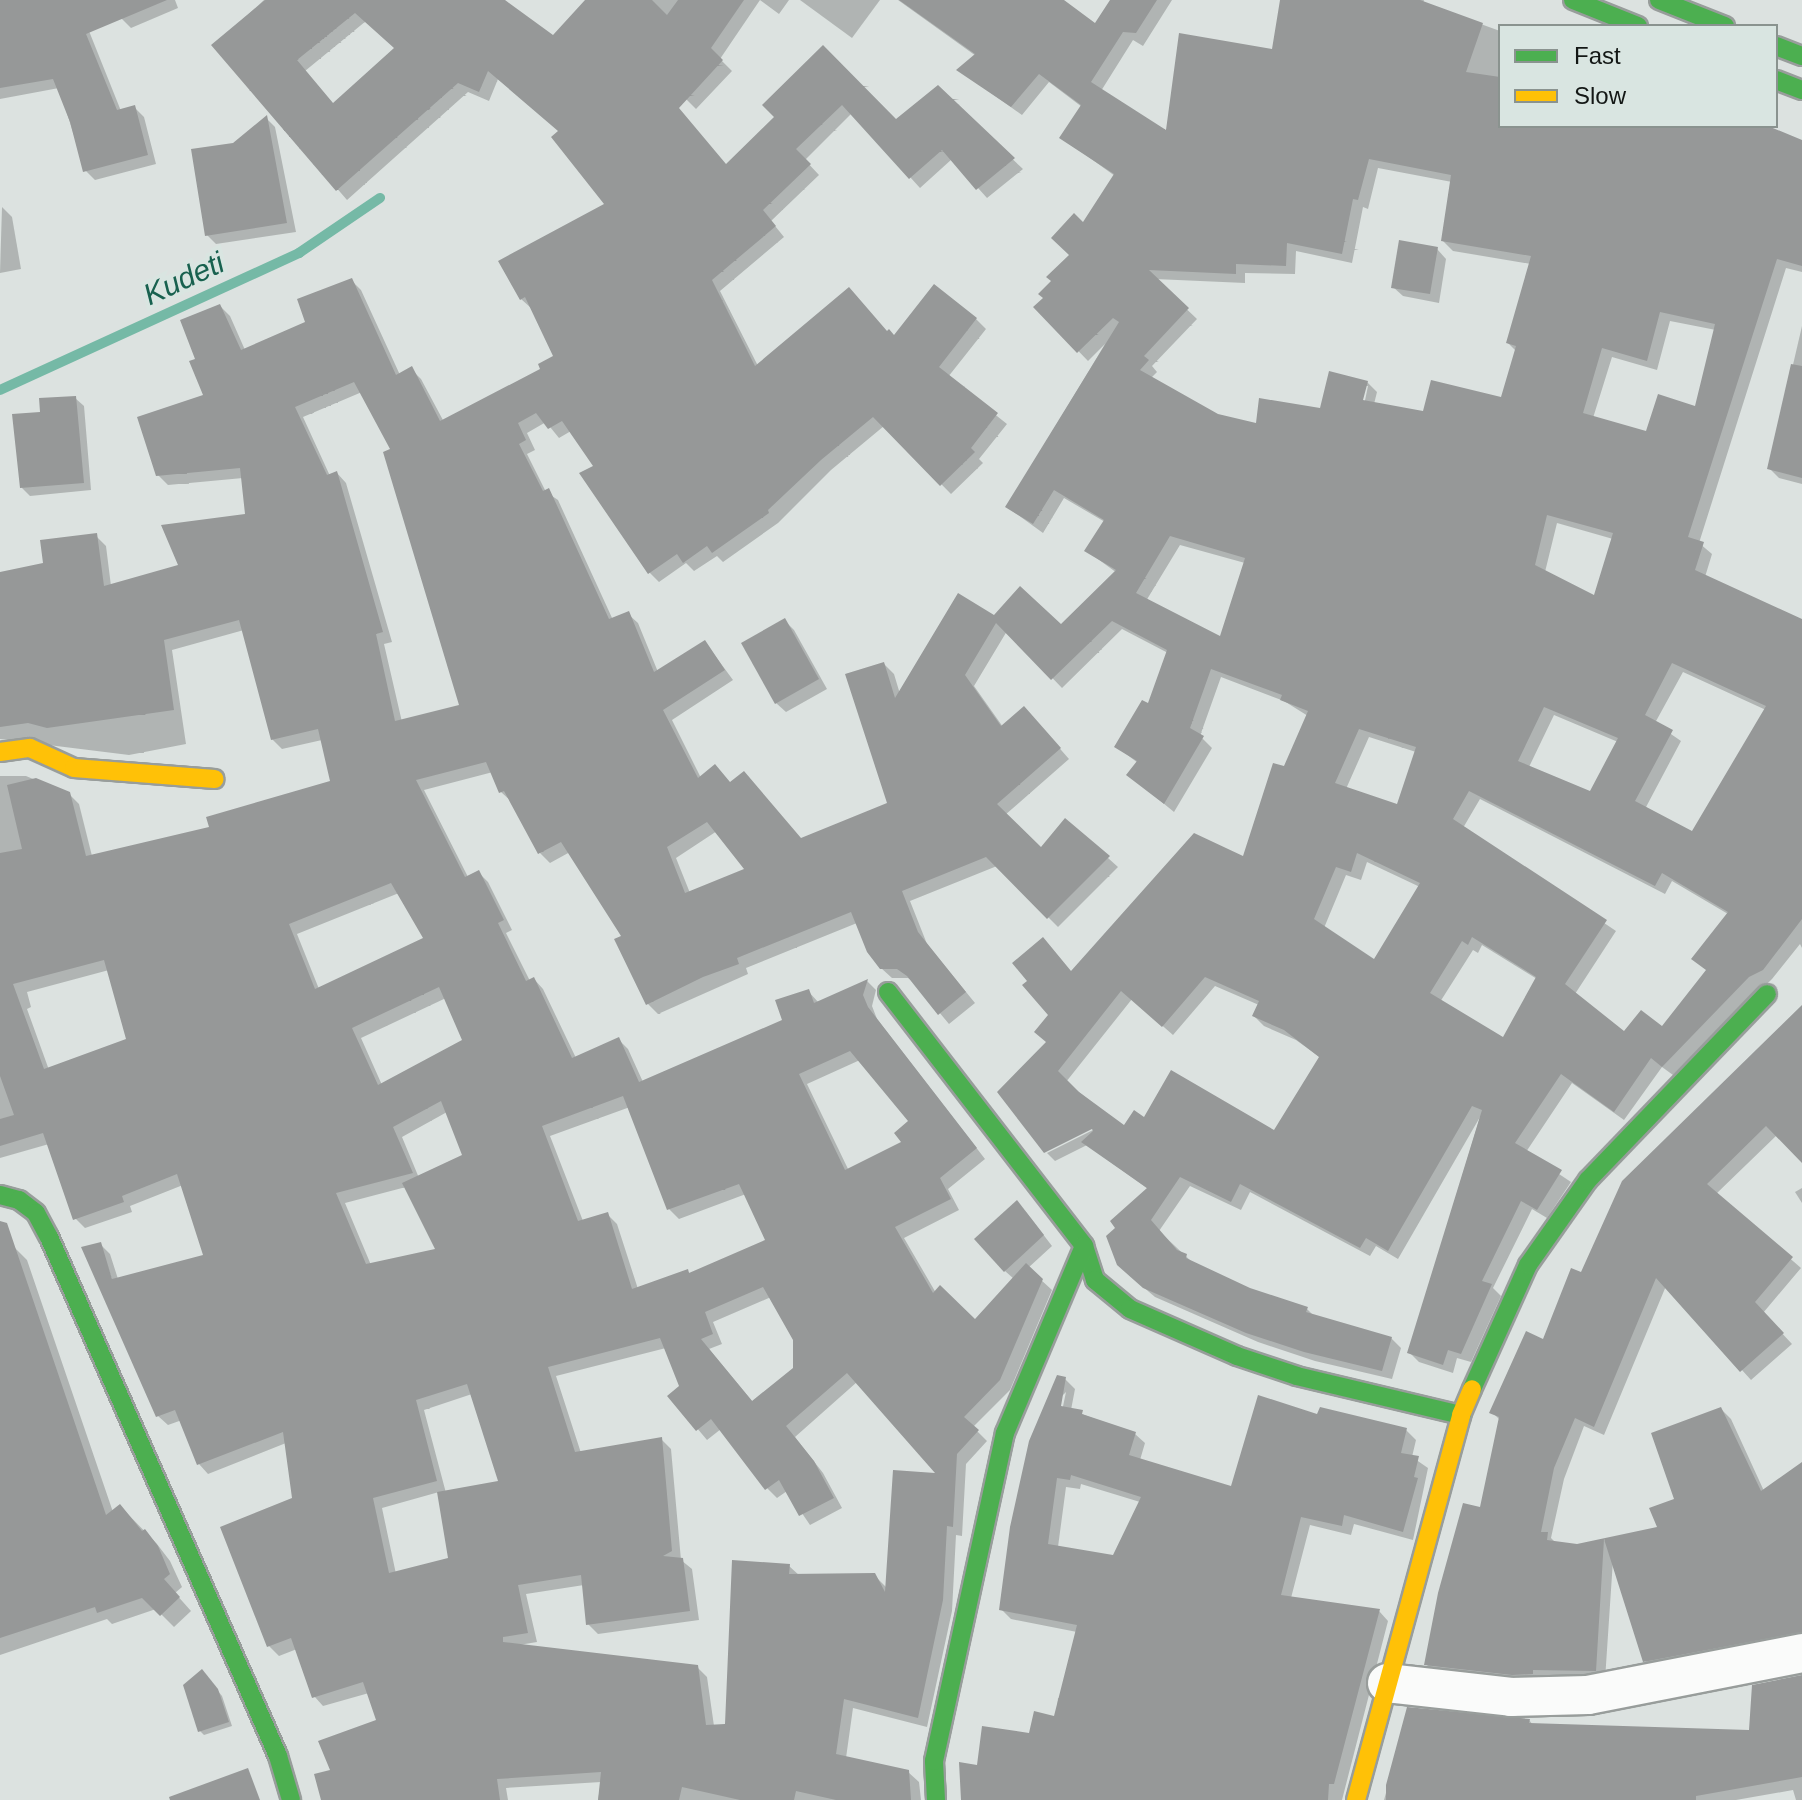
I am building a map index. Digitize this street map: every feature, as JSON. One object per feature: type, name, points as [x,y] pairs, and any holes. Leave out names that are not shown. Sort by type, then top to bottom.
[{"type":"main road","points":[[1573,0],[1633,24]]},
{"type":"main road","points":[[1659,0],[1720,24]]},
{"type":"main road","points":[[1778,47],[1802,56]]},
{"type":"main road","points":[[1778,81],[1802,90]]},
{"type":"main road","points":[[0,752],[30,748],[74,768],[215,779]]},
{"type":"main road","points":[[888,992],[1084,1246],[1095,1280],[1130,1309],[1237,1356],[1297,1376],[1461,1415]]},
{"type":"main road","points":[[1356,1800],[1461,1415],[1528,1265],[1588,1180],[1767,994]]},
{"type":"main road","points":[[0,1195],[19,1200],[36,1213],[49,1237],[278,1756],[291,1800]]},
{"type":"main road","points":[[936,1800],[934,1761],[1005,1433],[1084,1246]]},
{"type":"street","points":[[1387,1683],[1511,1697],[1588,1695],[1802,1653]]},
{"type":"building","points":[[0,0],[167,0],[86,34],[117,110],[135,105],[148,155],[83,172],[70,122],[53,79],[0,88]]},
{"type":"building","points":[[265,0],[505,0],[553,35],[585,0],[652,0],[667,15],[678,0],[744,0],[711,48],[723,60],[679,108],[726,164],[774,117],[762,105],[823,45],[896,119],[938,85],[1015,158],[976,190],[942,150],[909,179],[842,105],[796,149],[811,164],[763,210],[776,226],[712,280],[755,366],[849,287],[894,335],[934,284],[977,318],[939,367],[998,413],[971,448],[975,452],[940,486],[873,417],[821,460],[768,510],[769,513],[712,553],[707,546],[683,563],[677,554],[648,574],[579,473],[593,466],[562,421],[548,429],[536,413],[518,423],[526,440],[519,444],[543,491],[549,488],[609,619],[629,611],[654,672],[705,640],[725,670],[663,710],[698,778],[715,764],[730,782],[744,771],[801,838],[887,803],[845,674],[884,662],[895,698],[958,593],[994,615],[1020,586],[1061,624],[1116,570],[1084,551],[1104,520],[1054,490],[1033,524],[1005,507],[1119,322],[1113,318],[1077,353],[1033,307],[1043,298],[1038,294],[1051,281],[1046,277],[1069,255],[1051,238],[1074,213],[1083,222],[1114,174],[1059,138],[1081,105],[1039,74],[1011,107],[956,70],[975,54],[899,0],[1064,0],[1095,23],[1110,0],[1157,0],[1136,33],[1123,32],[1091,82],[1166,130],[1179,33],[1272,49],[1280,0],[1420,0],[1483,23],[1466,72],[1498,77],[1498,128],[1773,128],[1802,140],[1802,266],[1777,259],[1688,537],[1704,542],[1695,570],[1802,619],[1802,919],[1763,970],[1749,977],[1662,1067],[1651,1058],[1614,1112],[1561,1074],[1515,1143],[1562,1170],[1537,1210],[1521,1201],[1482,1281],[1492,1284],[1461,1354],[1448,1350],[1443,1365],[1407,1353],[1482,1110],[1472,1106],[1388,1251],[1366,1238],[1360,1248],[1240,1184],[1231,1202],[1180,1177],[1151,1220],[1177,1250],[1187,1254],[1186,1258],[1250,1288],[1308,1307],[1306,1312],[1392,1337],[1382,1371],[1304,1352],[1246,1333],[1143,1288],[1117,1265],[1106,1236],[1115,1228],[1110,1221],[1147,1188],[1081,1142],[1092,1129],[1044,1153],[997,1092],[1046,1042],[1034,1032],[1048,1015],[1022,985],[1027,981],[1012,963],[1043,937],[1071,971],[1194,833],[1243,856],[1273,763],[1284,766],[1308,711],[1280,700],[1282,695],[1211,669],[1190,728],[1204,736],[1164,804],[1126,775],[1137,761],[1114,747],[1142,700],[1148,703],[1167,650],[1112,621],[1051,680],[996,623],[965,675],[1001,726],[1024,706],[1061,748],[997,804],[1041,847],[1065,818],[1110,856],[1047,919],[986,857],[902,891],[918,932],[966,992],[938,1015],[907,976],[897,969],[880,969],[867,952],[851,912],[737,958],[739,964],[703,977],[646,1005],[614,939],[621,936],[561,842],[538,854],[504,791],[499,793],[486,762],[416,780],[465,877],[479,870],[504,920],[498,923],[526,981],[534,977],[572,1058],[619,1037],[639,1082],[782,1020],[775,1000],[809,989],[814,1003],[868,979],[863,995],[868,1007],[977,1148],[940,1178],[951,1199],[895,1227],[933,1293],[940,1285],[975,1319],[1026,1263],[1043,1279],[1000,1380],[964,1417],[979,1430],[957,1454],[953,1527],[947,1526],[943,1600],[918,1718],[844,1699],[836,1754],[909,1770],[911,1800],[836,1800],[796,1791],[794,1800],[740,1800],[682,1787],[679,1800],[598,1800],[601,1772],[497,1779],[500,1800],[321,1800],[314,1774],[330,1770],[318,1741],[376,1720],[363,1682],[312,1698],[291,1638],[267,1647],[220,1527],[292,1498],[283,1432],[197,1465],[175,1410],[156,1417],[81,1247],[101,1242],[112,1279],[203,1255],[177,1174],[122,1196],[124,1202],[73,1220],[43,1133],[0,1146],[0,1119],[14,1115],[0,1076],[0,853],[22,849],[7,785],[36,778],[70,792],[86,856],[209,827],[206,817],[330,781],[318,729],[271,740],[239,620],[164,640],[174,710],[47,728],[28,723],[0,727],[0,572],[43,563],[40,540],[97,533],[104,586],[178,565],[161,525],[245,514],[240,468],[156,476],[137,417],[203,395],[189,361],[195,359],[180,320],[220,304],[241,350],[305,322],[297,299],[352,278],[396,375],[412,366],[440,421],[540,369],[538,364],[553,356],[525,297],[520,300],[498,261],[604,204],[551,137],[558,131],[488,71],[479,92],[458,83],[336,191],[211,45]],"holes":[[[355,13],[394,48],[333,103],[297,60]],[[1369,159],[1451,175],[1441,241],[1531,256],[1506,343],[1516,346],[1501,397],[1431,380],[1423,411],[1363,400],[1368,381],[1329,371],[1320,408],[1259,398],[1256,423],[1218,414],[1140,370],[1149,360],[1144,356],[1189,308],[1149,270],[1236,274],[1236,264],[1286,266],[1287,243],[1342,254],[1353,199],[1358,200]],[[1660,312],[1715,324],[1695,406],[1658,394],[1646,431],[1583,413],[1602,348],[1647,361]],[[354,382],[390,449],[383,452],[459,705],[395,721],[376,634],[383,632],[337,471],[327,475],[295,407]],[[1547,515],[1613,533],[1594,595],[1535,565]],[[1170,536],[1245,558],[1220,636],[1136,593]],[[1672,663],[1766,706],[1692,831],[1635,801],[1673,730],[1645,715]],[[1544,707],[1618,738],[1590,791],[1518,761]],[[1359,729],[1416,747],[1397,804],[1335,783]],[[1469,791],[1655,886],[1662,873],[1728,912],[1691,959],[1706,970],[1662,1026],[1641,1010],[1624,1031],[1565,984],[1607,920],[1453,819]],[[707,822],[744,869],[685,893],[667,847]],[[1357,853],[1420,883],[1374,959],[1314,919],[1336,867],[1351,872]],[[391,883],[423,938],[315,989],[289,924]],[[1472,937],[1536,977],[1503,1037],[1430,993],[1462,941],[1468,945]],[[104,960],[126,1039],[44,1069],[13,984]],[[1205,977],[1259,1001],[1252,1016],[1284,1030],[1319,1057],[1274,1130],[1171,1070],[1144,1117],[1134,1110],[1124,1125],[1079,1092],[1058,1071],[1121,991],[1162,1027]],[[439,987],[462,1040],[378,1085],[352,1028]],[[850,1051],[908,1121],[894,1133],[901,1142],[845,1170],[799,1074]],[[623,1096],[667,1210],[739,1184],[765,1240],[689,1273],[688,1269],[632,1289],[608,1212],[578,1221],[542,1126]],[[441,1101],[462,1155],[402,1183],[435,1249],[366,1264],[336,1193],[413,1173],[393,1127]],[[763,1287],[793,1340],[793,1368],[752,1401],[701,1339],[713,1334],[705,1312]],[[660,1338],[679,1386],[667,1396],[696,1431],[711,1419],[765,1490],[779,1480],[799,1516],[834,1498],[814,1461],[786,1426],[847,1373],[935,1473],[893,1470],[885,1592],[875,1573],[789,1574],[790,1564],[732,1560],[725,1724],[706,1725],[698,1665],[503,1642],[503,1637],[528,1633],[518,1585],[581,1575],[586,1625],[690,1611],[683,1558],[663,1556],[672,1551],[662,1437],[575,1452],[548,1367]],[[467,1384],[498,1481],[437,1492],[448,1558],[389,1573],[373,1498],[437,1481],[416,1400]]]},
{"type":"building","points":[[267,115],[287,223],[205,236],[191,149],[233,143]]},
{"type":"building","points":[[1399,240],[1438,247],[1430,294],[1391,288]]},
{"type":"building","points":[[1791,364],[1802,366],[1802,478],[1767,469]]},
{"type":"building","points":[[76,396],[84,483],[20,488],[12,414],[40,412],[39,398]]},
{"type":"building","points":[[785,618],[819,679],[775,704],[741,643]]},
{"type":"building","points":[[1802,1005],[1802,1163],[1766,1126],[1707,1184],[1793,1257],[1755,1302],[1784,1333],[1740,1372],[1656,1278],[1594,1427],[1575,1418],[1554,1468],[1541,1532],[1548,1532],[1547,1540],[1577,1544],[1657,1527],[1649,1508],[1674,1499],[1651,1433],[1721,1407],[1761,1491],[1802,1462],[1802,1632],[1643,1662],[1604,1539],[1596,1671],[1533,1670],[1533,1674],[1512,1675],[1424,1665],[1438,1593],[1463,1503],[1480,1507],[1499,1417],[1489,1413],[1526,1331],[1543,1339],[1571,1268],[1581,1272],[1622,1181]]},
{"type":"building","points":[[1017,1200],[1044,1235],[1004,1272],[974,1239]]},
{"type":"building","points":[[0,1221],[7,1223],[106,1515],[120,1504],[142,1531],[145,1529],[158,1546],[170,1574],[164,1579],[180,1597],[160,1616],[142,1598],[97,1613],[95,1607],[0,1638]]},
{"type":"building","points":[[1057,1375],[1066,1377],[1061,1406],[1083,1410],[1082,1414],[1136,1432],[1129,1455],[1231,1486],[1258,1395],[1317,1414],[1320,1407],[1407,1428],[1401,1453],[1419,1456],[1414,1477],[1418,1478],[1403,1532],[1344,1515],[1342,1526],[1301,1517],[1281,1595],[1380,1609],[1334,1784],[1329,1784],[1328,1800],[961,1800],[959,1762],[977,1765],[982,1726],[1029,1733],[1034,1711],[1054,1716],[1077,1625],[999,1610],[1010,1527],[1029,1441]],"holes":[[[1071,1475],[1141,1497],[1113,1555],[1048,1544],[1057,1478],[1070,1480]]]},
{"type":"building","points":[[202,1669],[218,1689],[229,1722],[198,1732],[183,1685]]},
{"type":"building","points":[[1802,1675],[1802,1777],[1696,1796],[1696,1800],[1386,1800],[1386,1785],[1407,1707],[1530,1719],[1529,1723],[1749,1730],[1752,1685]]},
{"type":"building","points":[[248,1768],[260,1800],[170,1800],[169,1797]]},
{"type":"waterway","name":"Kudeti","points":[[0,390],[299,253],[380,198]]},
{"type":"traffic: fast","points":[[1573,0],[1633,24]]},
{"type":"traffic: fast","points":[[1659,0],[1720,24]]},
{"type":"traffic: fast","points":[[1778,47],[1802,56]]},
{"type":"traffic: fast","points":[[1778,81],[1802,90]]},
{"type":"traffic: fast","points":[[888,992],[1084,1246],[1095,1280],[1130,1309],[1237,1356],[1297,1376],[1461,1415]]},
{"type":"traffic: fast","points":[[1472,1389],[1528,1265],[1588,1180],[1767,994]]},
{"type":"traffic: fast","points":[[0,1195],[19,1200],[36,1213],[49,1237],[278,1756],[291,1800]]},
{"type":"traffic: fast","points":[[936,1800],[934,1761],[1005,1433],[1084,1246]]},
{"type":"traffic: slow","points":[[0,752],[30,748],[74,768],[215,779]]},
{"type":"traffic: slow","points":[[1356,1800],[1461,1415],[1472,1389]]}]
